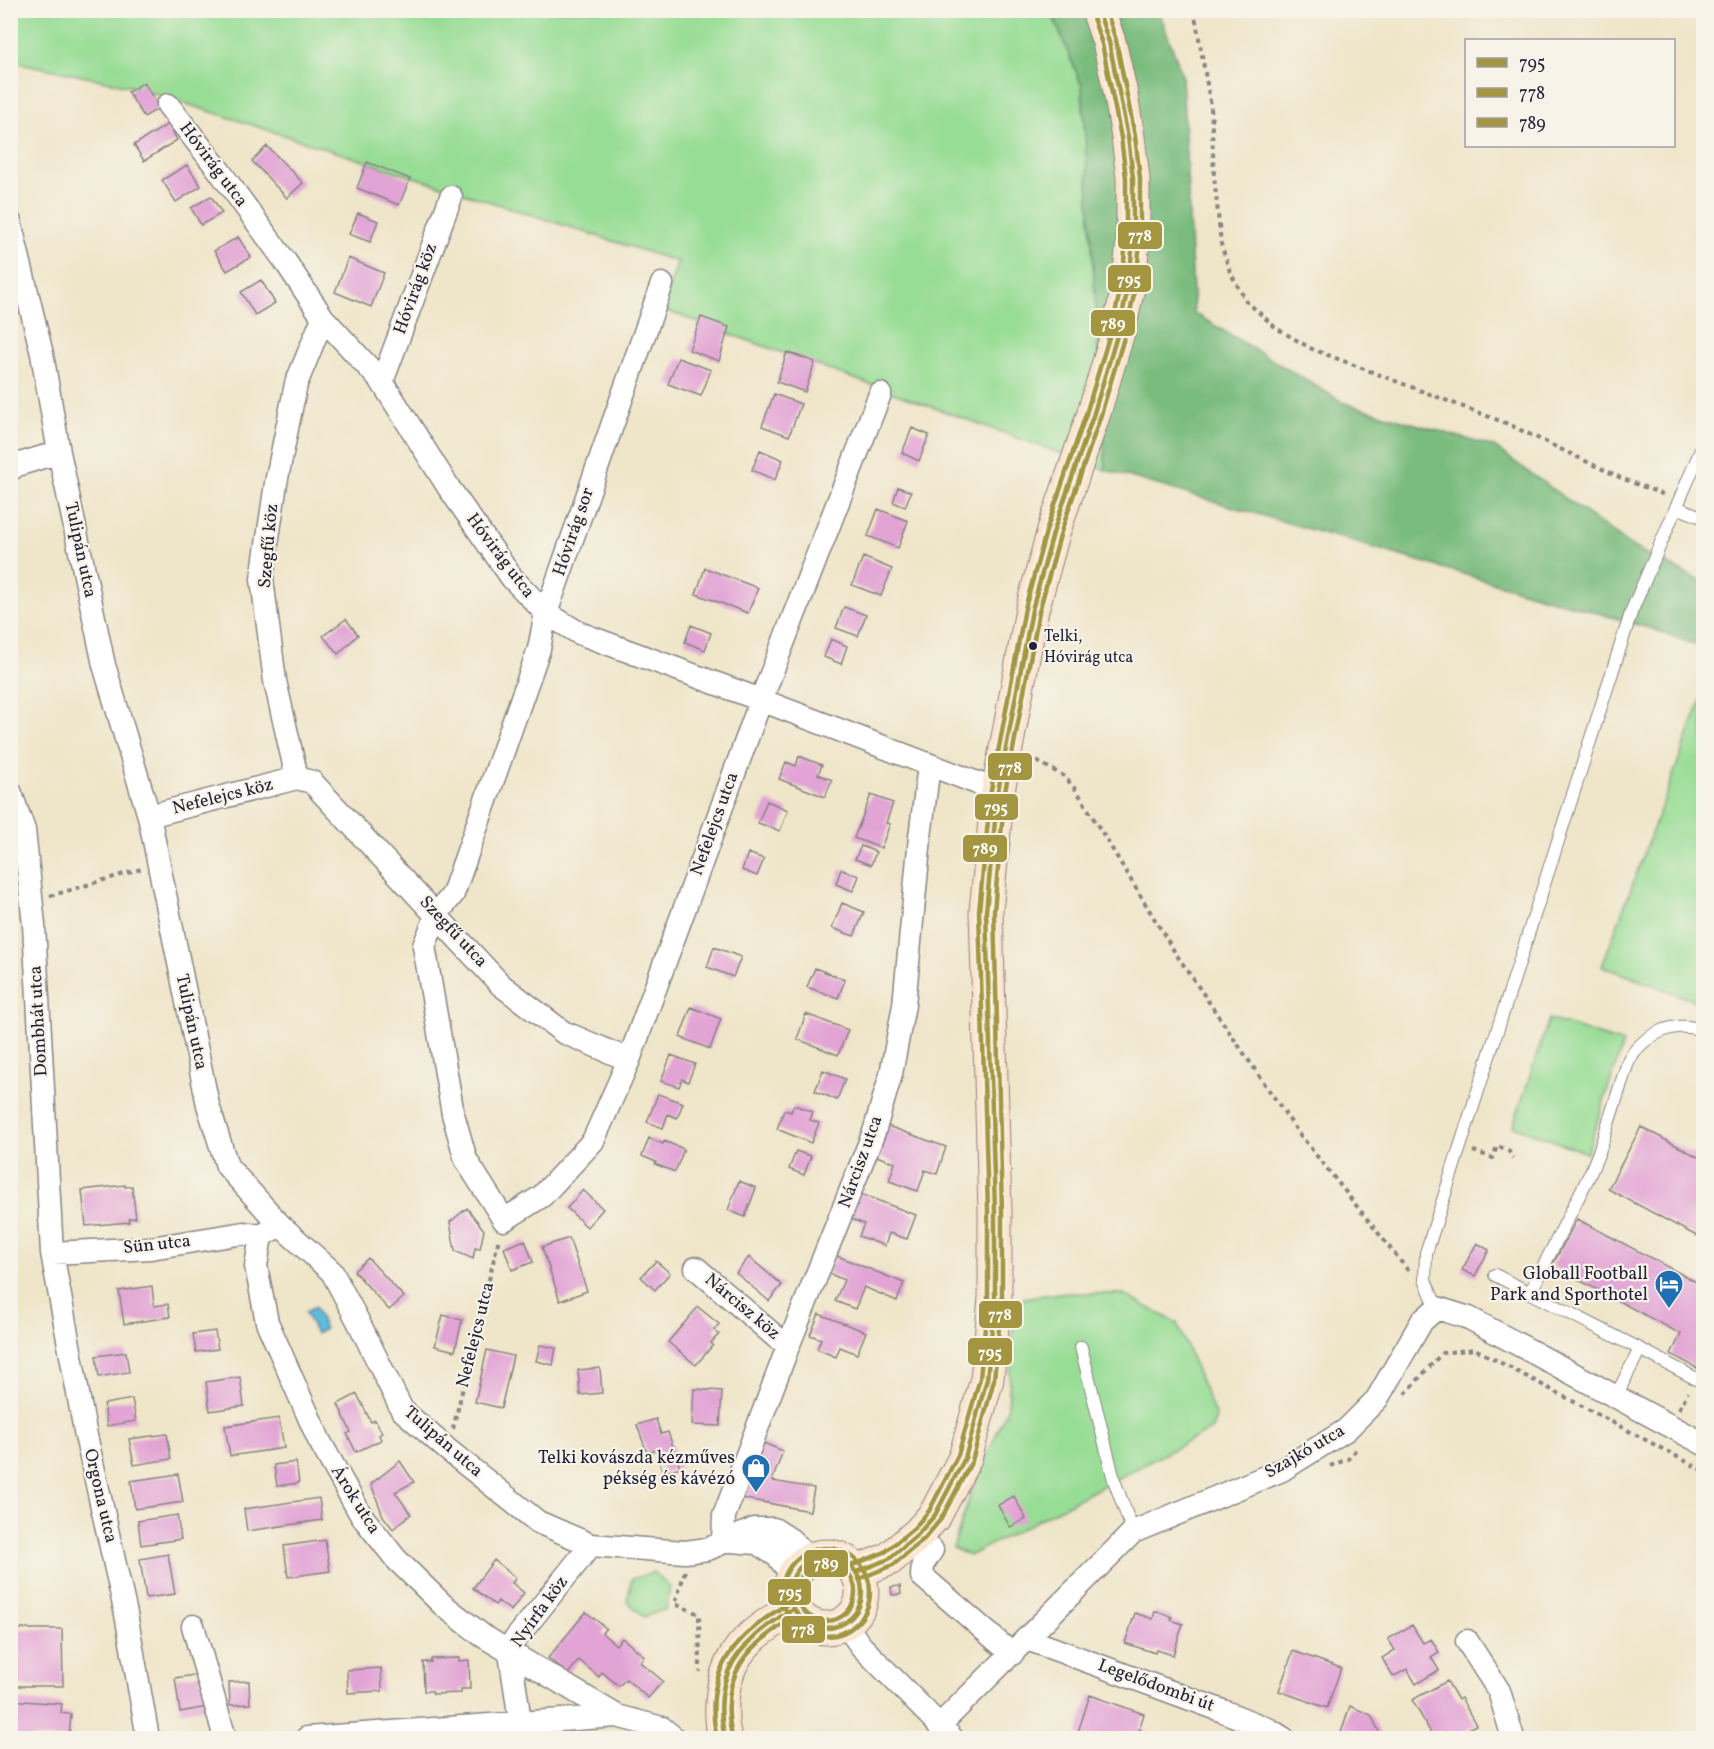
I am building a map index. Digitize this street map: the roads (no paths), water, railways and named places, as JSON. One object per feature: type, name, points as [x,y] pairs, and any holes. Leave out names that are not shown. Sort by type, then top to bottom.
[{"type":"main road","points":[[856,1572],[889,1558],[919,1533],[935,1515],[965,1458],[987,1379],[995,1298],[995,1211],[986,911],[998,791],[1032,609],[1054,530],[1116,340],[1129,283],[1133,240],[1133,178],[1120,90],[1109,42],[1098,10]]},
{"type":"main road","points":[[820,1556],[841,1559],[856,1572],[862,1591],[862,1601],[858,1610],[845,1624],[831,1629],[817,1628],[804,1622],[793,1610],[789,1594],[801,1568],[820,1556]]},
{"type":"main road","points":[[725,1738],[721,1709],[726,1674],[740,1647],[765,1625],[793,1610]]},
{"type":"street","name":"Hóvirág utca","points":[[168,105],[218,169],[323,318],[382,382],[449,488],[512,578],[546,613],[579,633],[998,791]]},
{"type":"street","name":"Hóvirág köz","points":[[382,382],[451,196]]},
{"type":"street","name":"Tulipán utca","points":[[10,222],[13,252],[42,354],[59,452],[105,664],[149,816],[208,1105],[227,1166],[271,1230],[332,1272],[402,1410],[538,1522],[591,1545],[685,1552],[708,1549],[754,1529],[774,1529],[791,1540],[801,1568]]},
{"type":"street","name":"Hóvirág sor","points":[[437,914],[453,894],[457,883],[539,649],[546,613],[662,284]]},
{"type":"street","name":"Szegfű köz","points":[[297,778],[275,681],[262,579],[276,483],[296,384],[323,318]]},
{"type":"street","name":"Nefelejcs utca","points":[[437,914],[424,946],[453,1114],[466,1160],[504,1220],[542,1196],[593,1141],[629,1060],[761,700],[880,394]]},
{"type":"street","points":[[10,470],[17,465],[59,452]]},
{"type":"street","name":"Nárcisz utca","points":[[723,1541],[724,1516],[789,1344],[874,1132],[891,1074],[904,1005],[929,765]]},
{"type":"street","name":"Nefelejcs köz","points":[[149,816],[297,778]]},
{"type":"street","name":"Szegfű utca","points":[[297,778],[312,782],[501,985],[563,1032],[629,1060]]},
{"type":"street","name":"Dombhát utca","points":[[10,791],[24,830],[32,901],[52,1253]]},
{"type":"street","name":"Sün utca","points":[[52,1253],[151,1248],[271,1230]]},
{"type":"street","name":"Árok utca","points":[[271,1230],[256,1266],[267,1322],[319,1440],[361,1515],[396,1559],[443,1605],[483,1636],[617,1716]]},
{"type":"street","name":"Orgona utca","points":[[52,1253],[85,1431],[126,1614],[148,1738]]},
{"type":"street","name":"Nárcisz köz","points":[[696,1268],[777,1338],[789,1344]]},
{"type":"street","points":[[1437,1308],[1469,1318],[1704,1444]]},
{"type":"street","name":"Szajkó utca","points":[[945,1732],[1020,1646],[1133,1532],[1282,1470],[1346,1430],[1377,1399],[1422,1321],[1437,1308]]},
{"type":"street","name":"Nyírfa köz","points":[[520,1721],[510,1653],[513,1642],[591,1545]]},
{"type":"street","points":[[932,1550],[923,1564],[922,1576],[1020,1646]]},
{"type":"street","points":[[845,1624],[861,1646],[945,1732]]},
{"type":"street","points":[[193,1626],[225,1738]]},
{"type":"street","points":[[1467,1641],[1499,1691],[1513,1738]]},
{"type":"street","name":"Legelődombi út","points":[[1020,1646],[1223,1711],[1270,1730],[1283,1738]]},
{"type":"street","points":[[307,1738],[520,1721],[617,1716],[662,1728],[674,1738]]},
{"type":"lane","points":[[1437,1308],[1425,1280],[1426,1253],[1632,610],[1704,443]]},
{"type":"lane","points":[[1678,504],[1704,518]]},
{"type":"lane","points":[[1530,1293],[1589,1176],[1629,1059],[1653,1035],[1669,1028],[1683,1026],[1704,1031]]},
{"type":"lane","points":[[1495,1275],[1699,1381]]},
{"type":"lane","points":[[1082,1347],[1114,1480],[1133,1532]]},
{"type":"lane","points":[[1616,1396],[1640,1349]]},
{"type":"water","points":[[315,1307],[325,1329],[316,1334],[305,1312]]},
{"type":"place","name":"Telki, Hóvirág utca","points":[[1033,646]]},
{"type":"place","name":"Globall Football Park and Sporthotel","points":[[1669,1310]]},
{"type":"place","name":"Telki kovászda kézműves pékség és kávézó","points":[[756,1494]]}]
